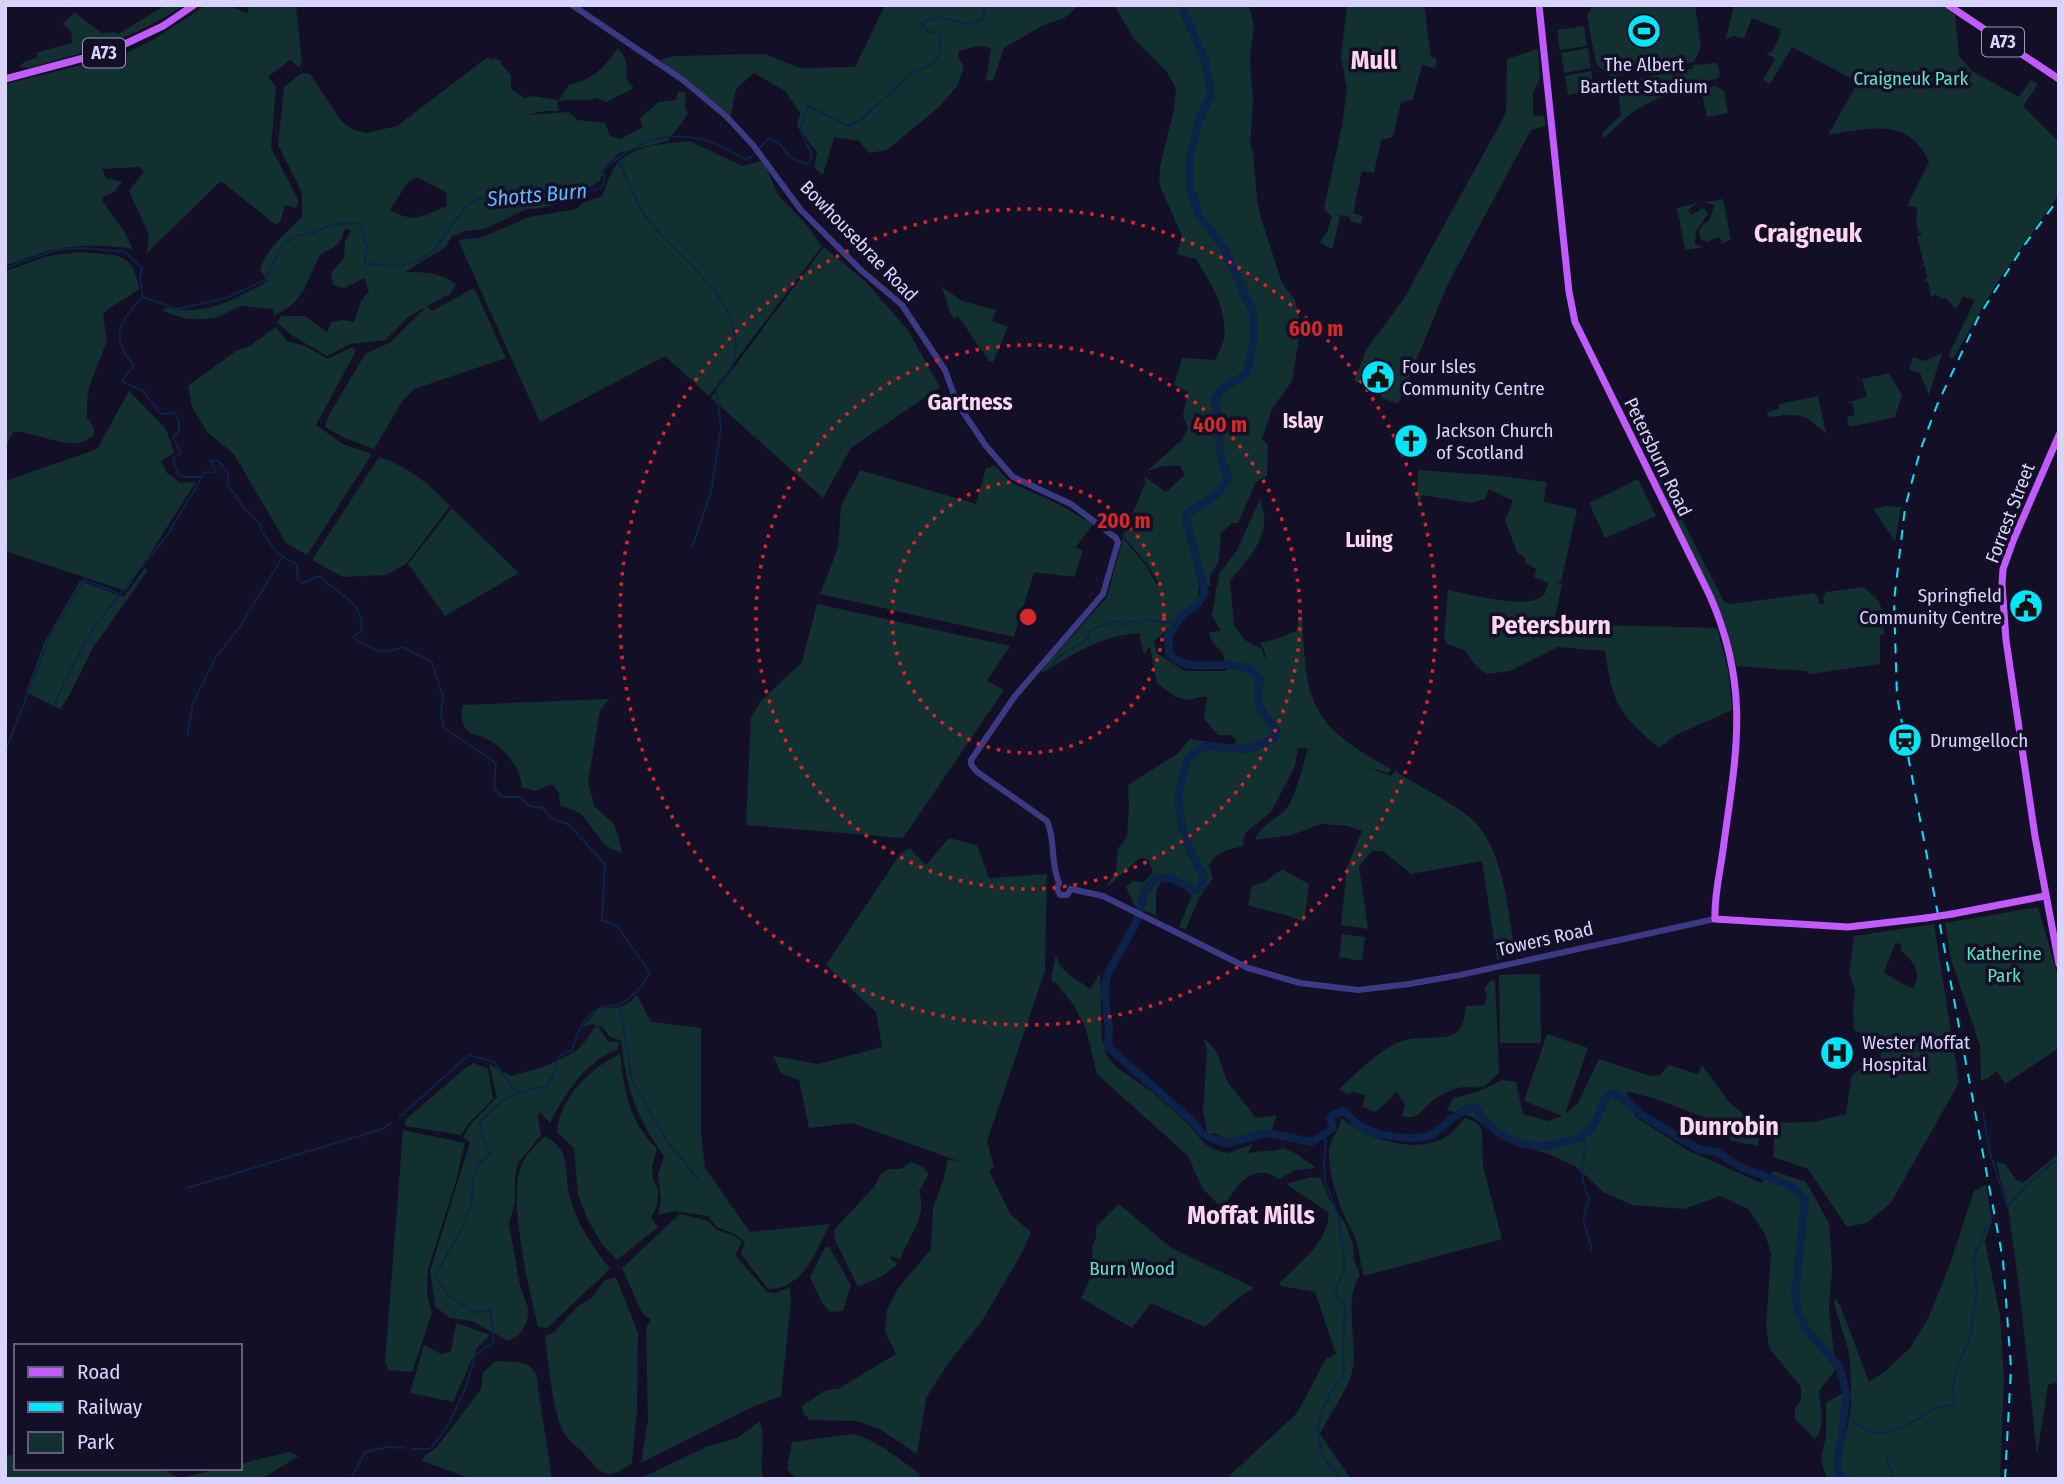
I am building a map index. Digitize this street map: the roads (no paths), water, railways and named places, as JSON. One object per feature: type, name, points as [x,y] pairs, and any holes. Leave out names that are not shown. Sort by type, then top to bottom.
[{"type":"main road","name":"A73","points":[[5,79],[110,51],[163,26],[194,5]]},
{"type":"main road","name":"Petersburn Road","points":[[1539,5],[1569,292],[1575,322],[1710,596],[1724,631],[1732,668],[1738,708],[1737,746],[1714,919]]},
{"type":"main road","name":"A73","points":[[1948,5],[2059,79]]},
{"type":"main road","name":"Forrest Street","points":[[2059,435],[2013,541],[2003,569],[2002,584],[2006,640],[2045,896],[2045,912],[2049,932],[2056,938],[2059,964]]},
{"type":"main road","name":"Towers Road","points":[[1714,919],[1847,927],[1952,914],[2045,896]]},
{"type":"street","name":"Bowhousebrae Road","points":[[572,5],[683,80],[726,116],[766,161],[802,210],[862,271],[902,305],[945,370],[957,403],[986,446],[1013,477],[1072,504],[1118,540],[1103,594],[1015,696],[971,760],[976,771],[1046,821],[1050,828],[1055,874],[1059,883]]},
{"type":"street","points":[[1066,882],[1071,889],[1067,895],[1062,895],[1057,889],[1059,883],[1066,882]]},
{"type":"street","name":"Towers Road","points":[[1071,889],[1103,896],[1248,968],[1300,983],[1358,990],[1460,975],[1636,934],[1714,919]]},
{"type":"waterway","name":"Shotts Burn","points":[[760,148],[768,139],[780,143],[792,158],[809,164],[812,155],[800,130],[808,106],[849,126],[862,119],[910,74],[933,63],[940,53],[940,35],[928,31],[921,23],[938,17],[969,24],[982,20],[986,5]]},
{"type":"waterway","points":[[1181,5],[1205,60],[1211,95],[1201,115],[1190,154],[1189,186],[1200,217],[1223,246],[1253,312],[1254,338],[1247,372],[1221,389],[1215,399],[1221,458],[1228,478],[1213,498],[1185,516],[1205,592],[1200,601],[1168,634],[1169,654],[1193,665],[1235,666],[1253,672],[1260,679],[1259,703],[1276,730],[1275,738],[1254,747],[1244,749],[1205,746],[1188,758],[1179,791],[1181,821],[1204,876],[1201,887],[1195,890],[1170,878],[1157,878],[1145,890],[1135,925],[1108,973],[1104,989],[1109,1029],[1108,1047],[1191,1120],[1203,1134],[1226,1144],[1267,1133],[1312,1142],[1333,1128],[1330,1117],[1343,1111],[1366,1129],[1396,1137],[1418,1138],[1434,1133],[1458,1114],[1475,1107],[1492,1128],[1502,1135],[1525,1144],[1551,1145],[1577,1138],[1589,1131],[1597,1120],[1606,1097],[1611,1093],[1698,1149],[1717,1152],[1740,1167],[1792,1186],[1805,1200],[1795,1297],[1798,1312],[1808,1332],[1839,1366],[1847,1396],[1837,1466],[1841,1479]]},
{"type":"waterway","name":"Shotts Burn","points":[[5,268],[59,249],[85,248],[125,252],[142,268],[140,278],[143,297],[177,309],[226,298],[265,280],[282,246],[296,236],[313,233],[334,224],[360,223],[367,247],[365,263],[404,265],[414,263],[431,253],[454,221],[473,201],[491,196],[555,197],[587,193],[603,186],[605,176],[602,171],[619,157],[653,140],[689,137],[725,148],[744,159],[750,158],[756,152]]},
{"type":"waterway","points":[[618,159],[649,221],[709,284],[722,302],[732,321],[736,341],[732,366],[716,390],[721,427],[711,493],[692,548]]},
{"type":"waterway","points":[[143,297],[128,314],[120,330],[121,346],[134,365],[122,381],[143,391],[161,414],[174,413],[179,421],[179,431],[173,437],[181,453],[173,458],[178,474],[183,477],[202,477],[203,473],[216,472],[210,460],[218,461],[228,472],[228,485],[262,527],[261,530],[277,553],[296,564],[296,578],[303,583],[319,576],[355,606],[362,622],[361,631],[353,637],[377,651],[403,647],[432,662],[443,696],[441,714],[444,728],[496,764],[494,788],[502,797],[520,797],[529,806],[543,808],[550,817],[569,825],[605,864],[602,920],[618,927],[650,973],[629,999],[601,1008],[588,1017],[578,1032],[572,1050],[559,1056],[546,1086],[509,1097],[480,1122],[482,1138],[490,1154],[478,1164],[473,1178],[472,1203],[463,1226],[435,1276],[449,1296],[473,1312],[490,1310],[494,1342],[475,1355],[467,1384],[449,1424],[430,1449],[412,1449]]},
{"type":"waterway","points":[[55,704],[94,627],[168,534],[202,477]]},
{"type":"waterway","points":[[187,737],[193,703],[216,657],[239,628],[282,558]]},
{"type":"waterway","points":[[5,752],[49,638],[84,580],[118,593]]},
{"type":"waterway","points":[[1050,668],[1058,657],[1086,640],[1092,629],[1118,621],[1125,625],[1133,620],[1138,623],[1150,620],[1177,624]]},
{"type":"waterway","points":[[620,1006],[632,1080],[665,1138],[698,1179]]},
{"type":"waterway","points":[[399,1117],[469,1055],[494,1062],[516,1092]]},
{"type":"waterway","points":[[1983,1113],[1989,1149],[2007,1207],[2029,1183],[2059,1158]]},
{"type":"waterway","points":[[187,1188],[382,1129],[392,1122]]},
{"type":"waterway","points":[[1321,1136],[1326,1141],[1325,1181],[1339,1219],[1345,1266],[1335,1293],[1345,1305],[1344,1377],[1331,1391],[1317,1429],[1323,1457],[1341,1479]]},
{"type":"waterway","points":[[1581,1136],[1586,1147],[1582,1172],[1589,1198],[1583,1218],[1592,1251]]},
{"type":"waterway","points":[[1845,1415],[1865,1430],[1879,1434],[1904,1427],[1934,1409],[1955,1404],[1953,1386],[1970,1337],[1977,1290],[1973,1258],[1987,1227]]},
{"type":"waterway","points":[[351,1479],[365,1452],[387,1447],[404,1448]]},
{"type":"waterway","points":[[1886,1456],[1891,1479]]},
{"type":"railway","points":[[2005,1479],[2011,1368],[2003,1260],[1897,697],[1894,601],[1905,508],[1920,451],[1937,405],[1979,316],[2023,247],[2059,198]]},
{"type":"place","name":"The Albert Bartlett Stadium","points":[[1644,31]]},
{"type":"place","name":"Four Isles Community Centre","points":[[1378,377]]},
{"type":"place","name":"Jackson Church of Scotland","points":[[1411,441]]},
{"type":"place","name":"Springfield Community Centre","points":[[2026,606]]},
{"type":"place","name":"Drumgelloch","points":[[1905,740]]},
{"type":"place","name":"Wester Moffat Hospital","points":[[1837,1053]]},
{"type":"district","name":"Mull","points":[[1374,60]]},
{"type":"district","name":"Craigneuk","points":[[1808,233]]},
{"type":"district","name":"Gartness","points":[[970,402]]},
{"type":"district","name":"Islay","points":[[1303,421]]},
{"type":"district","name":"Luing","points":[[1369,540]]},
{"type":"district","name":"Petersburn","points":[[1551,625]]},
{"type":"district","name":"Dunrobin","points":[[1729,1126]]},
{"type":"district","name":"Moffat Mills","points":[[1251,1215]]},
{"type":"park label","name":"Craigneuk Park","points":[[1911,78]]},
{"type":"park label","name":"Katherine Park","points":[[2004,964]]},
{"type":"park label","name":"Burn Wood","points":[[1132,1268]]}]
